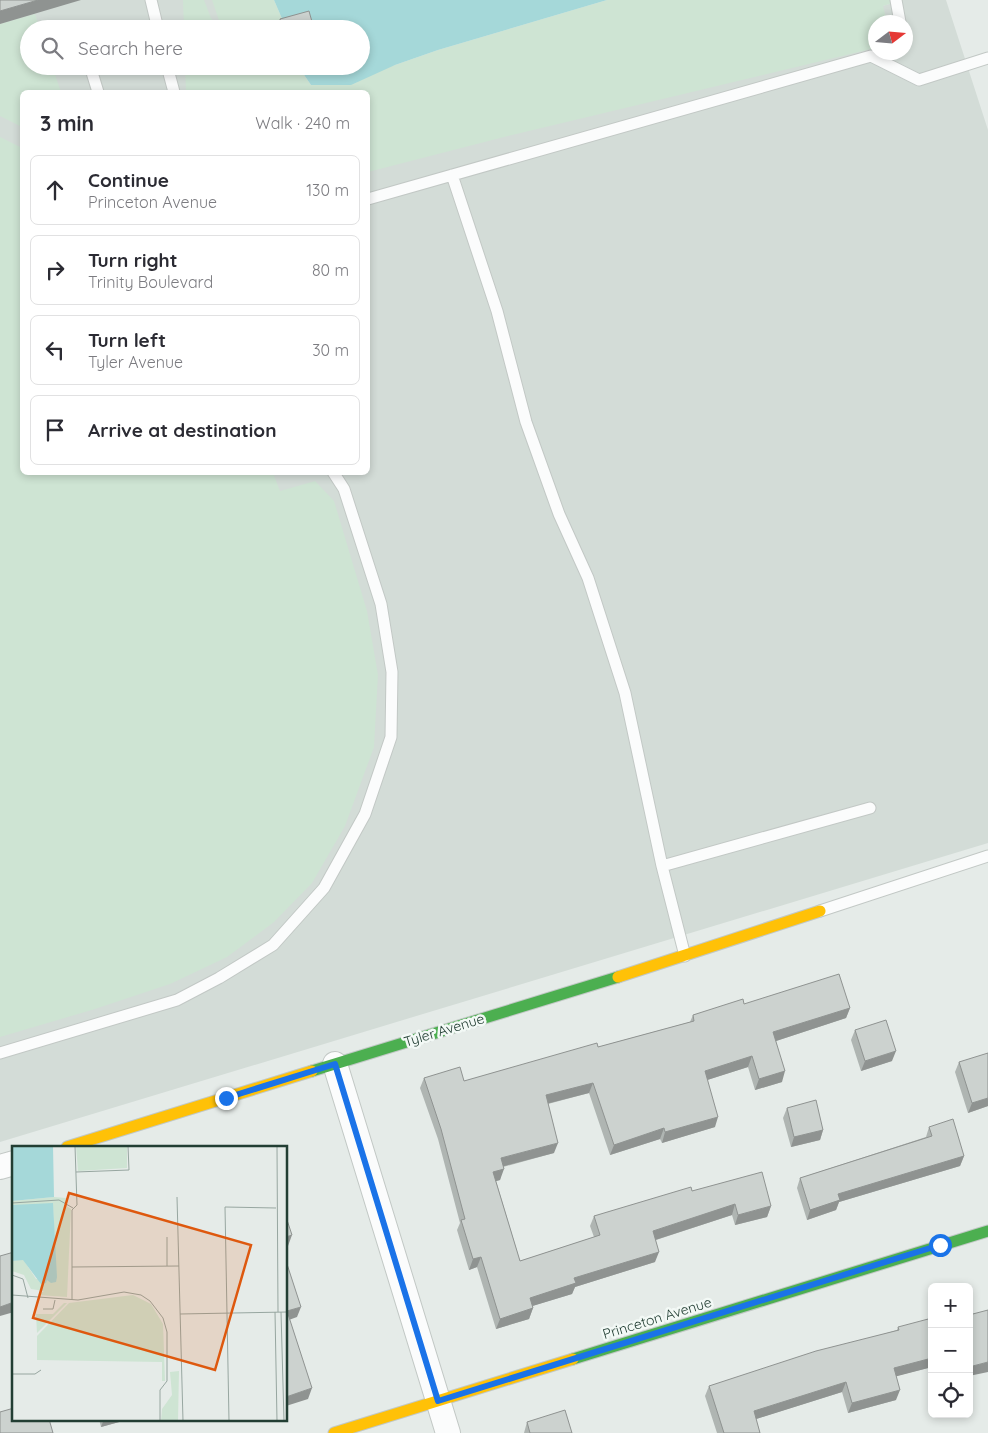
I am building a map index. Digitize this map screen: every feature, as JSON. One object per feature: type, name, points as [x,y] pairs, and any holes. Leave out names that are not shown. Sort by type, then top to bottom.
[{"type":"street","name":"Tyler Avenue","points":[[70,1146],[685,956],[820,911]]},
{"type":"street","points":[[335,1064],[448,1433]]},
{"type":"street","name":"Princeton Avenue","points":[[334,1433],[988,1231]]},
{"type":"lane","points":[[151,0],[156,20]]},
{"type":"lane","points":[[896,1],[899,15]]},
{"type":"lane","points":[[370,198],[868,57]]},
{"type":"lane","points":[[889,60],[919,80],[988,58]]},
{"type":"lane","points":[[93,75],[97,90]]},
{"type":"lane","points":[[169,75],[173,90]]},
{"type":"lane","points":[[452,175],[497,311],[526,422],[560,514],[588,578],[625,692],[662,866],[685,956]]},
{"type":"lane","points":[[0,1053],[177,1000],[219,978],[273,945],[324,888],[365,814],[392,737],[392,672],[381,604],[344,489],[335,475]]},
{"type":"lane","points":[[662,866],[870,808]]},
{"type":"lane","points":[[820,911],[988,856]]},
{"type":"shaded area","points":[[0,0],[236,0],[244,20],[20,20],[20,75],[266,75],[272,90],[20,90],[20,475],[370,475],[370,154],[903,0],[946,0],[988,130],[988,843],[0,1142]]},
{"type":"green space","points":[[183,0],[204,0],[212,20],[184,20]]},
{"type":"green space","points":[[212,0],[274,0],[283,20],[219,20]]},
{"type":"green space","points":[[607,0],[903,0],[883,6],[885,15],[868,15],[868,50],[504,137],[370,171],[370,90],[186,90],[185,75],[304,75],[311,85],[353,75],[370,75],[370,71],[395,65],[438,50]]},
{"type":"green space","points":[[35,14],[37,20],[20,20],[20,75],[55,75],[60,90],[20,90],[20,126],[0,116],[0,24]]},
{"type":"green space","points":[[0,137],[20,147],[20,475],[274,475],[280,491],[315,481],[334,501],[367,611],[378,675],[374,747],[345,826],[312,883],[274,922],[227,957],[170,984],[95,1009],[0,1037]]},
{"type":"water","points":[[274,0],[607,0],[438,50],[395,65],[351,85],[311,85],[304,75],[370,75],[370,20],[283,20]]},
{"type":"building","points":[[0,0],[38,0],[0,11]]},
{"type":"building","points":[[309,11],[312,20],[280,20]]},
{"type":"building","points":[[839,974],[850,1008],[773,1032],[785,1071],[759,1079],[752,1056],[705,1071],[718,1117],[665,1132],[664,1128],[614,1145],[593,1083],[546,1095],[558,1143],[501,1158],[504,1169],[493,1172],[520,1261],[600,1235],[594,1216],[691,1187],[692,1191],[762,1172],[771,1206],[738,1215],[735,1204],[653,1231],[659,1252],[574,1278],[576,1283],[530,1298],[533,1308],[500,1319],[481,1257],[473,1259],[461,1220],[465,1219],[441,1129],[424,1078],[460,1067],[464,1081],[597,1043],[598,1047],[694,1021],[693,1015],[743,999],[744,1004]]},
{"type":"building","points":[[886,1020],[896,1051],[865,1061],[855,1030]]},
{"type":"building","points":[[988,1053],[988,1098],[972,1103],[959,1062]]},
{"type":"building","points":[[816,1100],[823,1130],[794,1137],[787,1108]]},
{"type":"building","points":[[953,1119],[964,1156],[838,1194],[840,1200],[810,1210],[800,1178],[932,1136],[929,1127]]},
{"type":"building","points":[[288,1223],[292,1235],[288,1236]]},
{"type":"building","points":[[12,1253],[12,1303],[0,1307],[0,1256]]},
{"type":"building","points":[[288,1267],[301,1307],[288,1311]]},
{"type":"building","points":[[988,1310],[988,1362],[973,1366],[973,1328],[973,1314]]},
{"type":"building","points":[[288,1314],[312,1388],[288,1396]]},
{"type":"building","points":[[928,1319],[928,1359],[894,1368],[900,1390],[852,1403],[846,1382],[754,1411],[760,1433],[724,1433],[709,1386],[816,1351],[899,1330],[898,1327]]},
{"type":"building","points":[[12,1409],[12,1420],[49,1420],[53,1433],[0,1433],[0,1412]]},
{"type":"building","points":[[565,1410],[572,1433],[530,1433],[527,1422]]},
{"type":"traffic: fast","points":[[312,1071],[618,977]]},
{"type":"traffic: fast","points":[[573,1359],[988,1231]]},
{"type":"traffic: slow","points":[[618,977],[820,911]]},
{"type":"traffic: slow","points":[[70,1146],[312,1071]]},
{"type":"traffic: slow","points":[[334,1433],[573,1359]]},
{"type":"route","points":[[226,1098],[335,1064],[438,1401],[940,1245]]}]
